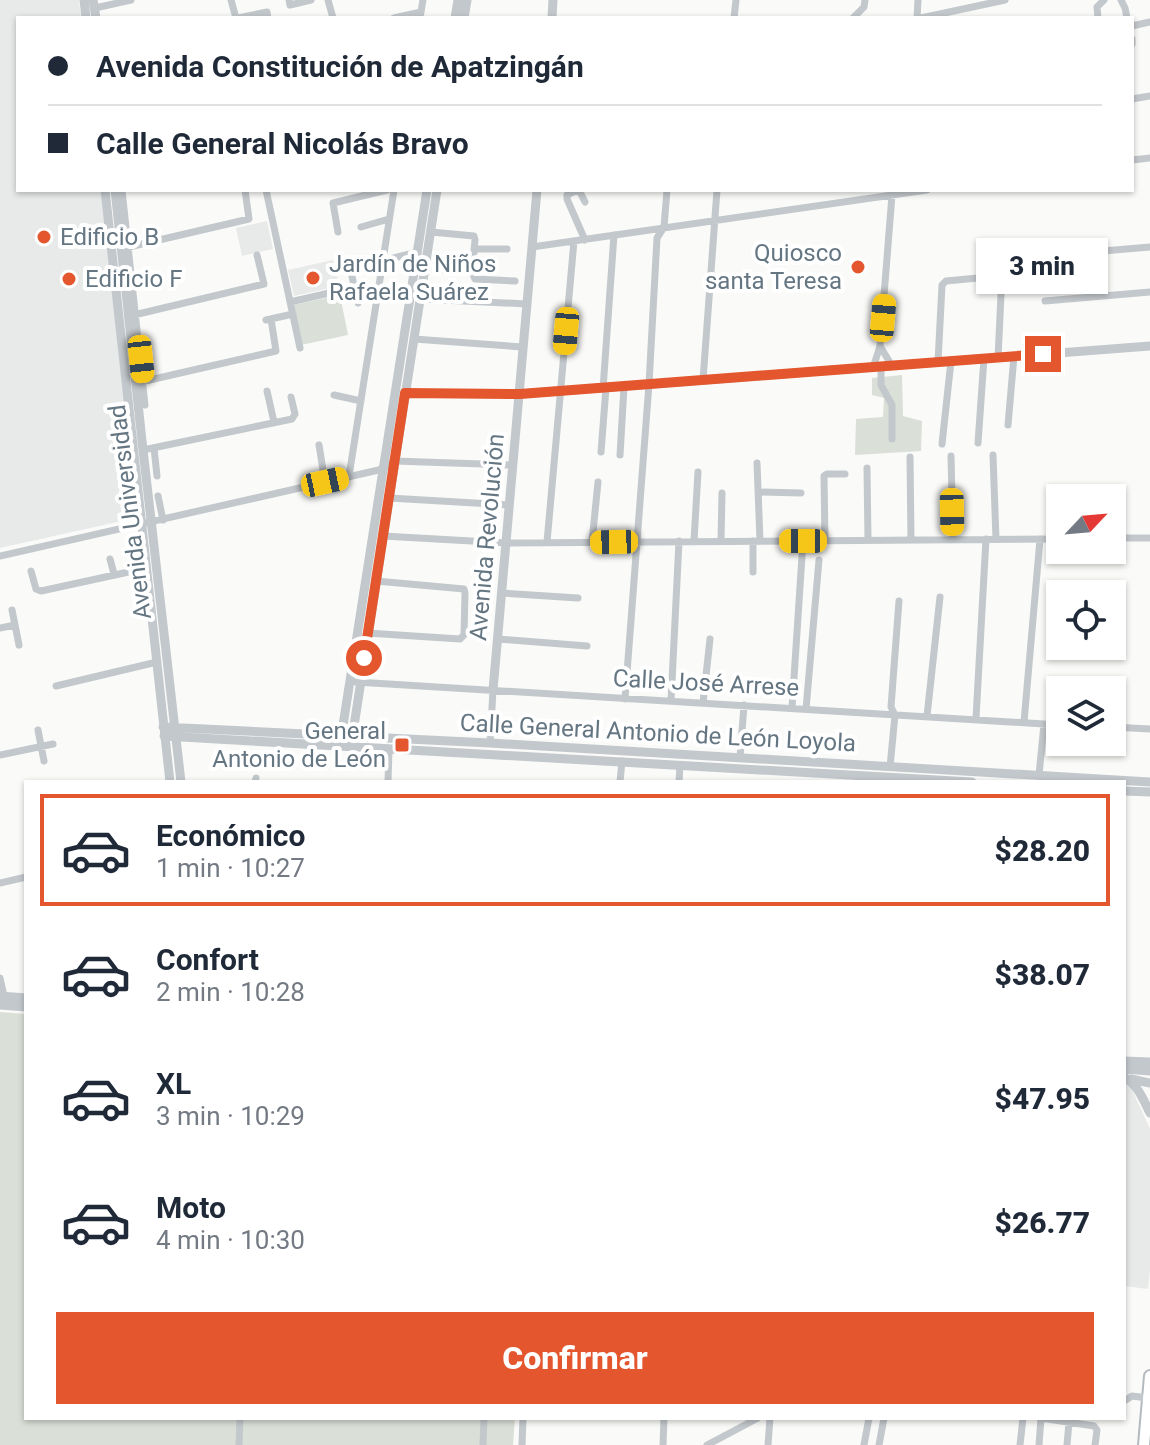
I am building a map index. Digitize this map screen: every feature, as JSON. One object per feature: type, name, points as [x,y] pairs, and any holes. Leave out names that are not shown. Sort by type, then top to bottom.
[{"type":"main road","points":[[1144,1445],[1150,1376]]},
{"type":"street","points":[[95,9],[131,0]]},
{"type":"street","points":[[289,0],[290,5],[311,0]]},
{"type":"street","points":[[421,15],[423,0]]},
{"type":"street","points":[[929,16],[1005,0]]},
{"type":"street","points":[[247,16],[267,12],[268,16]]},
{"type":"street","name":"Avenida Universidad","points":[[105,192],[181,780]]},
{"type":"street","name":"Avenida Universidad","points":[[115,192],[132,315],[125,329],[139,382],[147,568],[170,780]]},
{"type":"street","points":[[122,192],[139,382],[145,405]]},
{"type":"street","points":[[129,247],[249,219],[245,192]]},
{"type":"street","points":[[266,192],[300,348]]},
{"type":"street","points":[[338,232],[333,203],[379,192]]},
{"type":"street","points":[[349,476],[394,192]]},
{"type":"street","points":[[346,741],[383,469],[427,192]]},
{"type":"street","points":[[355,682],[376,581],[437,192]]},
{"type":"street","name":"Avenida Revolución","points":[[490,743],[537,192]]},
{"type":"street","points":[[572,192],[567,199],[585,240]]},
{"type":"street","points":[[580,192],[585,202]]},
{"type":"street","points":[[625,699],[657,238],[664,227],[667,192]]},
{"type":"street","points":[[703,380],[717,192]]},
{"type":"street","points":[[532,247],[913,192]]},
{"type":"street","points":[[892,195],[880,346],[881,384],[892,405],[892,439]]},
{"type":"street","points":[[361,227],[389,219]]},
{"type":"street","points":[[431,232],[474,236],[472,272],[475,279],[515,281]]},
{"type":"street","points":[[601,452],[614,235]]},
{"type":"street","points":[[547,542],[574,241]]},
{"type":"street","points":[[1056,255],[1150,247]]},
{"type":"street","points":[[474,249],[507,249]]},
{"type":"street","points":[[358,303],[351,270],[354,267],[418,252]]},
{"type":"street","points":[[132,315],[264,284],[257,255]]},
{"type":"street","points":[[443,270],[472,272]]},
{"type":"street","points":[[998,358],[1002,274]]},
{"type":"street","points":[[938,362],[942,285],[946,281],[978,278]]},
{"type":"street","points":[[290,302],[338,291]]},
{"type":"street","points":[[1045,301],[1150,292]]},
{"type":"street","points":[[421,299],[527,304]]},
{"type":"street","points":[[139,382],[276,351],[268,319],[293,314]]},
{"type":"street","points":[[414,339],[523,347]]},
{"type":"street","points":[[880,346],[882,367]]},
{"type":"street","points":[[405,393],[520,394],[1150,346]]},
{"type":"street","points":[[1008,425],[1014,356]]},
{"type":"street","points":[[978,443],[984,358]]},
{"type":"street","points":[[942,444],[951,361]]},
{"type":"street","points":[[620,455],[624,387]]},
{"type":"street","points":[[267,391],[274,422]]},
{"type":"street","points":[[334,395],[361,401]]},
{"type":"street","points":[[143,450],[292,419],[291,397]]},
{"type":"street","points":[[319,445],[325,482]]},
{"type":"street","points":[[154,448],[157,476]]},
{"type":"street","points":[[993,455],[996,539]]},
{"type":"street","points":[[951,456],[953,539]]},
{"type":"street","points":[[910,457],[911,540]]},
{"type":"street","points":[[0,556],[383,469],[395,461],[512,465]]},
{"type":"street","points":[[753,572],[757,541],[757,463]]},
{"type":"street","points":[[867,468],[868,540]]},
{"type":"street","points":[[694,541],[698,472]]},
{"type":"street","points":[[825,540],[825,475],[845,474]]},
{"type":"street","points":[[592,542],[598,482]]},
{"type":"street","points":[[758,492],[801,493]]},
{"type":"street","points":[[814,493],[825,492]]},
{"type":"street","points":[[721,541],[722,493]]},
{"type":"street","points":[[158,496],[163,520]]},
{"type":"street","points":[[389,498],[509,505]]},
{"type":"street","points":[[383,536],[507,543],[1046,539]]},
{"type":"street","points":[[1126,538],[1150,538]]},
{"type":"street","points":[[976,718],[986,539]]},
{"type":"street","points":[[1024,722],[1040,539]]},
{"type":"street","points":[[671,701],[679,541]]},
{"type":"street","points":[[792,708],[803,541]]},
{"type":"street","points":[[110,559],[114,574]]},
{"type":"street","points":[[806,709],[819,560]]},
{"type":"street","points":[[31,571],[35,587],[41,591],[147,568]]},
{"type":"street","points":[[367,633],[460,639],[464,635],[464,589],[376,581]]},
{"type":"street","points":[[502,593],[578,598]]},
{"type":"street","points":[[927,716],[940,597]]},
{"type":"street","points":[[890,767],[899,601]]},
{"type":"street","points":[[12,610],[19,645]]},
{"type":"street","points":[[0,628],[15,625]]},
{"type":"street","points":[[498,639],[587,646]]},
{"type":"street","points":[[703,703],[710,639]]},
{"type":"street","points":[[56,686],[157,662]]},
{"type":"street","name":"Calle José Arrese","points":[[355,682],[1044,724]]},
{"type":"street","points":[[740,758],[744,705]]},
{"type":"street","points":[[1039,775],[1044,724]]},
{"type":"street","points":[[1126,728],[1150,729]]},
{"type":"street","points":[[38,730],[44,761]]},
{"type":"street","name":"Calle General Antonio de León Loyola","points":[[164,732],[346,741],[490,743],[1094,780]]},
{"type":"street","name":"Calle General Antonio de León Loyola","points":[[346,741],[389,750],[622,761],[908,780]]},
{"type":"street","points":[[0,755],[53,744]]},
{"type":"street","points":[[388,780],[389,750]]},
{"type":"street","points":[[620,780],[622,761]]},
{"type":"street","points":[[679,780],[680,765]]},
{"type":"street","name":"Calle General Antonio de León Loyola","points":[[1126,781],[1150,782]]},
{"type":"street","points":[[1126,791],[1150,792]]},
{"type":"street","points":[[0,883],[24,877]]},
{"type":"street","points":[[0,978],[1,999]]},
{"type":"street","points":[[1,999],[24,998]]},
{"type":"street","points":[[1,999],[24,1006]]},
{"type":"street","points":[[1126,1061],[1150,1062]]},
{"type":"street","points":[[1126,1069],[1150,1071]]},
{"type":"street","points":[[1126,1077],[1150,1083]]},
{"type":"street","points":[[1126,1078],[1139,1090],[1150,1113]]},
{"type":"street","points":[[1126,1400],[1132,1396],[1148,1398]]},
{"type":"street","points":[[239,1445],[240,1420]]},
{"type":"street","points":[[483,1445],[484,1420]]},
{"type":"street","points":[[522,1445],[523,1420]]},
{"type":"street","points":[[663,1445],[664,1420]]},
{"type":"street","points":[[707,1445],[754,1420]]},
{"type":"street","points":[[768,1445],[770,1420]]},
{"type":"street","points":[[864,1445],[869,1420]]},
{"type":"street","points":[[879,1445],[884,1420]]},
{"type":"street","points":[[1020,1445],[1023,1420]]},
{"type":"street","points":[[1039,1445],[1041,1420]]},
{"type":"street","points":[[1055,1420],[1096,1428],[1095,1445]]},
{"type":"street","points":[[1067,1445],[1069,1422]]},
{"type":"shaded area","points":[[0,0],[79,0],[81,16],[16,16],[16,192],[101,192],[140,517],[0,548]]},
{"type":"shaded area","points":[[267,221],[273,249],[242,256],[236,228]]},
{"type":"shaded area","name":"Jardín de Niños Rafaela Suárez","points":[[333,260],[339,286],[294,296],[288,270]]},
{"type":"shaded area","points":[[340,295],[348,335],[301,345],[293,305]]},
{"type":"shaded area","points":[[902,375],[903,416],[922,421],[921,451],[855,455],[856,419],[883,417],[884,398],[872,395],[872,378]]},
{"type":"shaded area","points":[[0,1012],[24,1014],[24,1420],[515,1420],[513,1445],[0,1445]]},
{"type":"shaded area","points":[[1126,1083],[1129,1083],[1150,1129],[1148,1289],[1126,1286]]},
{"type":"place","name":"Edificio B","points":[[44,237]]},
{"type":"place","name":"Quiosco santa Teresa","points":[[858,267]]},
{"type":"place","name":"Jardín de Niños Rafaela Suárez","points":[[313,278]]},
{"type":"place","name":"Edificio F","points":[[69,279]]},
{"type":"place","name":"General Antonio de León","points":[[402,745]]},
{"type":"route","points":[[364,658],[405,393],[520,394],[1043,354]]}]
